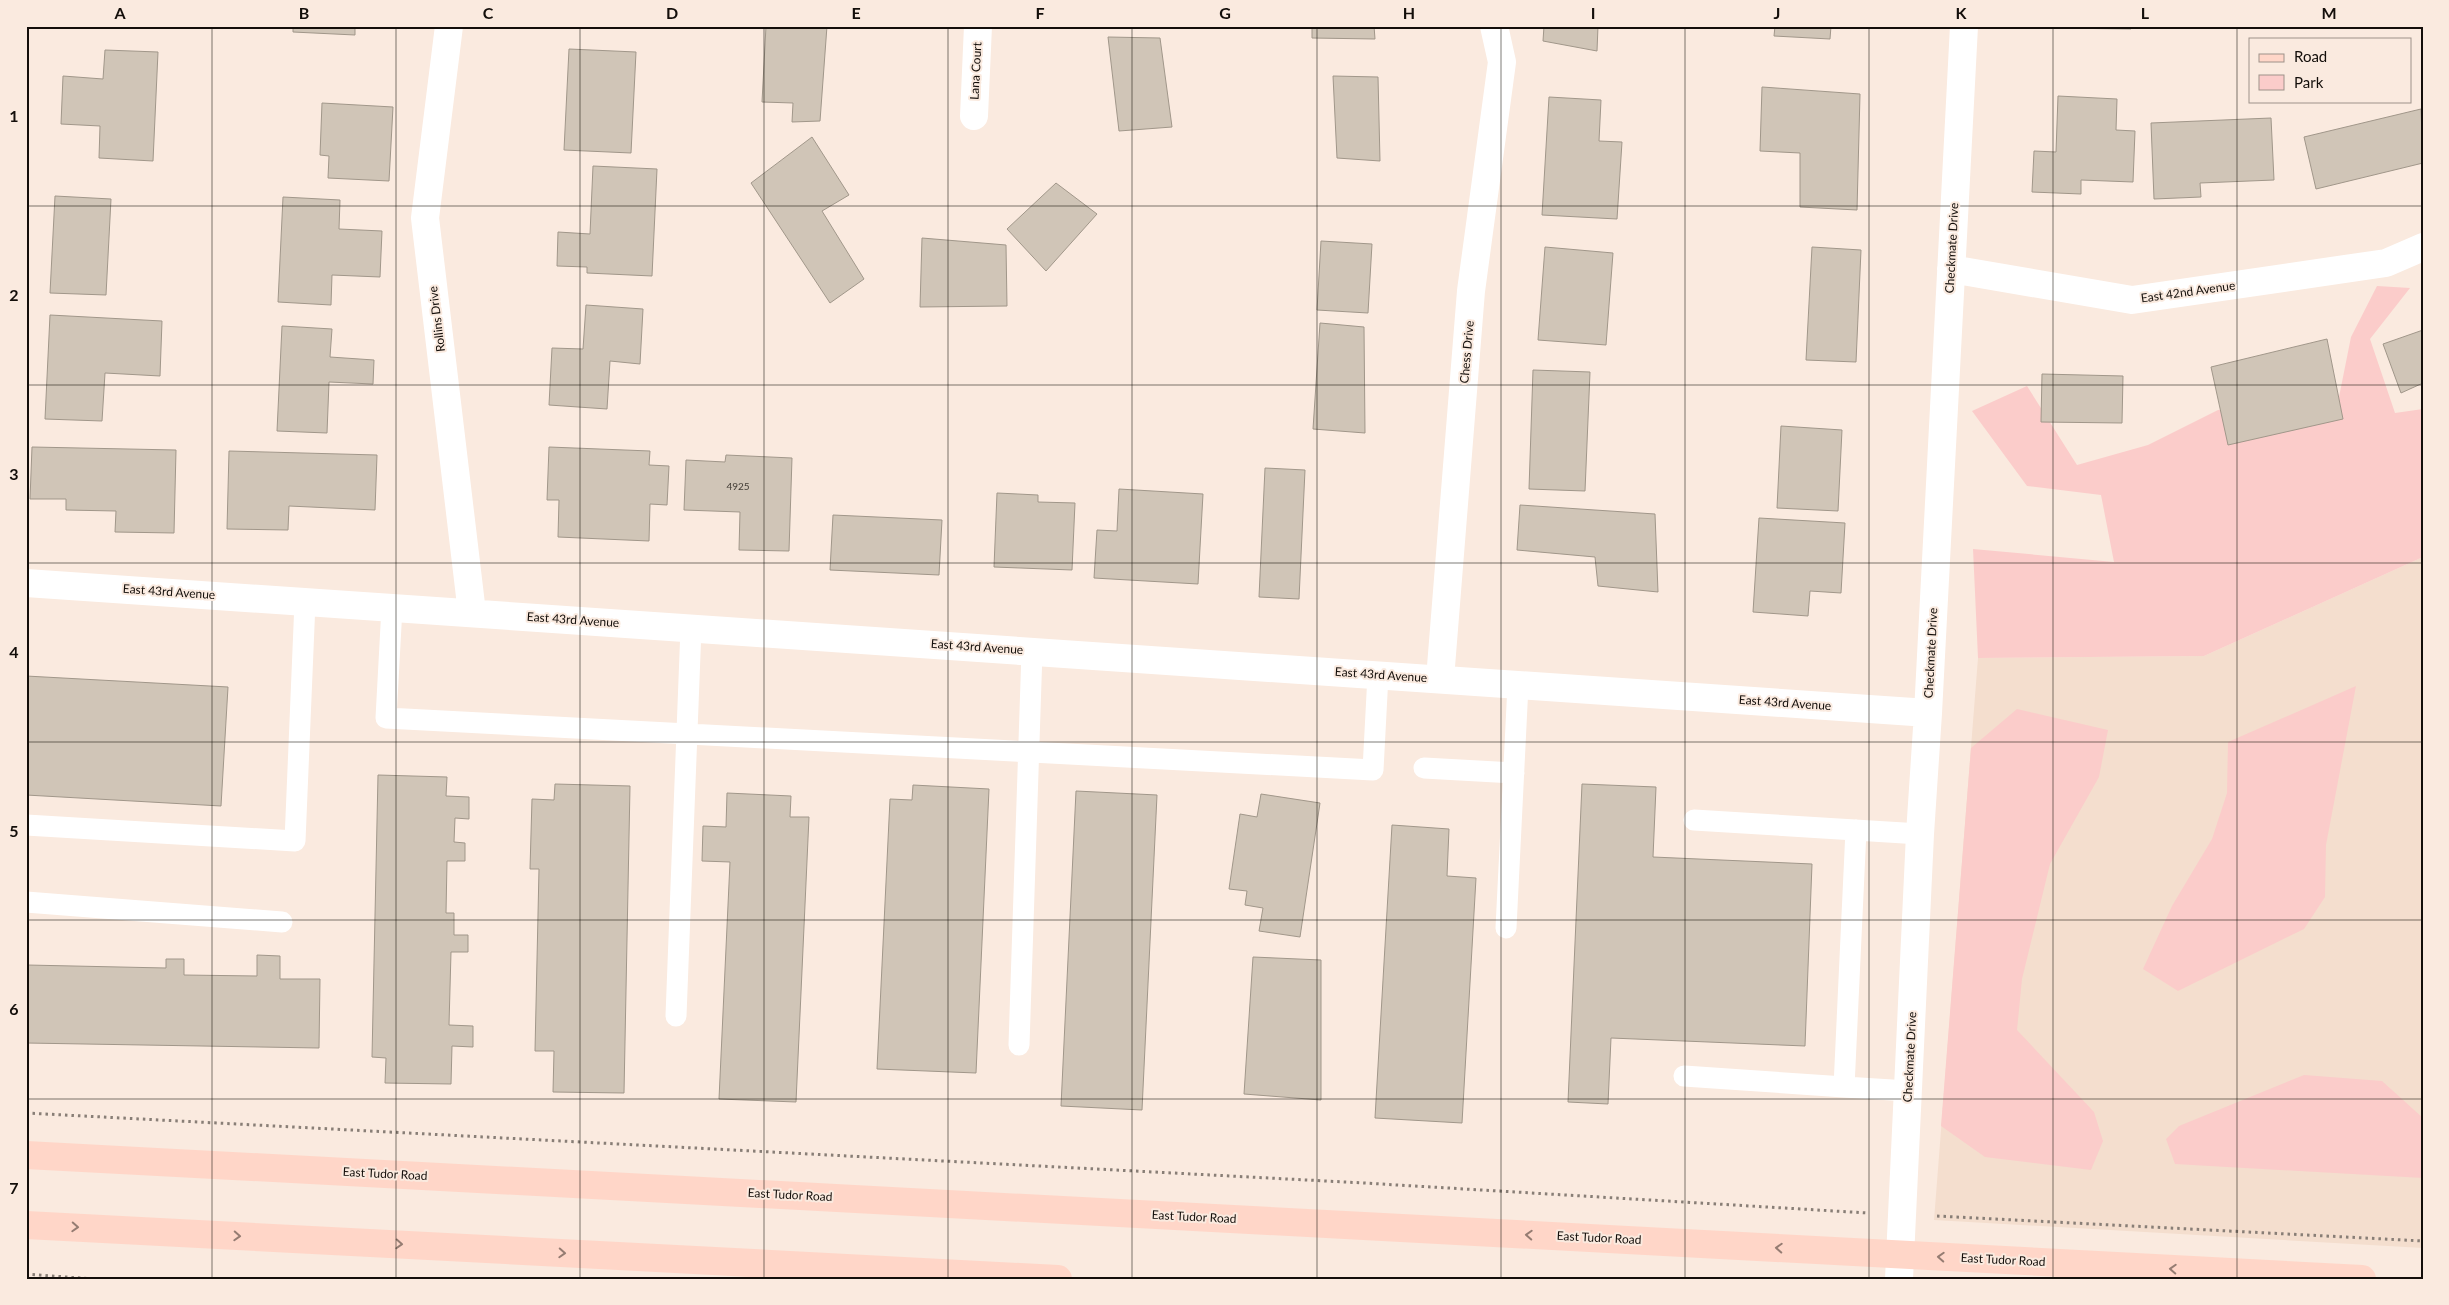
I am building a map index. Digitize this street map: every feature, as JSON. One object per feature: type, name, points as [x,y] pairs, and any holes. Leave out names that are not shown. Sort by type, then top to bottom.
[{"type":"main road","name":"East Tudor Road","points":[[26,1155],[1899,1267],[2362,1279]]},
{"type":"main road","points":[[26,1225],[1058,1279]]},
{"type":"street","name":"Rollins Drive","points":[[449,26],[425,218],[472,613]]},
{"type":"street","name":"Lana Court","points":[[974,116],[978,26]]},
{"type":"street","name":"Chess Drive","points":[[1440,679],[1471,291],[1502,62],[1494,26]]},
{"type":"street","name":"Checkmate Drive","points":[[1899,1267],[1920,834],[1964,26]]},
{"type":"street","name":"East 42nd Avenue","points":[[1951,269],[2132,300],[2386,263],[2423,247]]},
{"type":"street","name":"East 43rd Avenue","points":[[26,582],[1928,713]]},
{"type":"lane","points":[[26,824],[295,842],[305,602]]},
{"type":"lane","points":[[392,607],[386,718],[1373,770],[1378,675]]},
{"type":"lane","points":[[676,1016],[691,628]]},
{"type":"lane","points":[[1019,1044],[1032,651]]},
{"type":"lane","points":[[1506,928],[1518,685]]},
{"type":"lane","points":[[1424,768],[1514,773]]},
{"type":"lane","points":[[1694,820],[1920,834]]},
{"type":"lane","points":[[1844,1086],[1856,830]]},
{"type":"lane","points":[[26,902],[282,922]]},
{"type":"lane","points":[[1684,1076],[1908,1091]]},
{"type":"path","points":[[26,1113],[1364,1183],[1669,1203],[2423,1241]]},
{"type":"path","points":[[26,1274],[93,1279]]},
{"type":"shaded area","points":[[2423,557],[2423,1248],[1934,1220],[1978,658],[2204,656]]},
{"type":"green space","points":[[2377,286],[2410,288],[2370,339],[2395,413],[2423,409],[2423,557],[2204,656],[1978,658],[1973,549],[2114,562],[2101,495],[2027,486],[1972,411],[2027,386],[2077,465],[2148,445],[2218,410],[2338,402],[2351,337]]},
{"type":"green space","points":[[2356,686],[2326,845],[2325,897],[2304,929],[2178,991],[2143,969],[2172,906],[2212,839],[2227,793],[2228,742]]},
{"type":"green space","points":[[2017,709],[2108,730],[2099,777],[2050,864],[2022,979],[2017,1030],[2094,1112],[2103,1141],[2091,1170],[1985,1157],[1941,1126],[1971,748]]},
{"type":"green space","points":[[2304,1075],[2382,1081],[2423,1118],[2423,1178],[2175,1164],[2166,1139],[2179,1126]]},
{"type":"building","points":[[293,26],[355,26],[355,35],[293,32]]},
{"type":"building","points":[[766,26],[827,26],[820,121],[792,122],[793,103],[762,102]]},
{"type":"building","points":[[1312,26],[1374,26],[1375,39],[1312,38]]},
{"type":"building","points":[[1544,26],[1598,26],[1597,51],[1543,41]]},
{"type":"building","points":[[1775,26],[1831,26],[1830,39],[1774,36]]},
{"type":"building","points":[[2055,26],[2131,26],[2131,29],[2055,28]]},
{"type":"building","points":[[1108,37],[1160,38],[1172,127],[1119,131]]},
{"type":"building","points":[[569,49],[636,52],[631,153],[564,150]]},
{"type":"building","points":[[105,50],[158,52],[153,161],[99,158],[100,126],[61,124],[63,76],[103,79]]},
{"type":"building","points":[[1333,76],[1378,77],[1380,161],[1337,158]]},
{"type":"building","points":[[1762,87],[1860,94],[1857,210],[1800,207],[1800,153],[1760,151]]},
{"type":"building","points":[[2058,96],[2117,99],[2116,130],[2135,131],[2133,182],[2081,180],[2081,194],[2032,192],[2034,151],[2056,152]]},
{"type":"building","points":[[1549,97],[1601,100],[1599,141],[1622,142],[1617,219],[1542,215]]},
{"type":"building","points":[[322,103],[393,107],[389,181],[328,178],[329,156],[320,155]]},
{"type":"building","points":[[2421,109],[2423,163],[2316,189],[2304,137]]},
{"type":"building","points":[[2271,118],[2274,180],[2200,183],[2201,197],[2154,199],[2151,123]]},
{"type":"building","points":[[812,137],[849,195],[822,211],[864,279],[830,303],[751,183]]},
{"type":"building","points":[[593,166],[657,169],[652,276],[587,273],[587,267],[557,266],[558,232],[590,234]]},
{"type":"building","points":[[1056,183],[1097,214],[1046,271],[1007,229]]},
{"type":"building","points":[[55,196],[111,199],[106,295],[50,293]]},
{"type":"building","points":[[283,197],[340,200],[339,229],[382,231],[380,277],[332,275],[331,305],[278,302]]},
{"type":"building","points":[[922,238],[1006,245],[1007,306],[920,307]]},
{"type":"building","points":[[1321,241],[1372,244],[1368,313],[1317,310]]},
{"type":"building","points":[[1545,247],[1613,253],[1606,345],[1538,340]]},
{"type":"building","points":[[1812,247],[1861,250],[1856,362],[1806,360]]},
{"type":"building","points":[[586,305],[643,309],[640,364],[610,361],[607,409],[549,405],[552,348],[583,349]]},
{"type":"building","points":[[50,315],[162,321],[160,376],[105,373],[102,421],[45,419]]},
{"type":"building","points":[[1320,323],[1364,327],[1365,433],[1313,429]]},
{"type":"building","points":[[282,326],[332,329],[330,357],[374,360],[373,384],[329,382],[327,433],[277,431]]},
{"type":"building","points":[[2423,330],[2423,383],[2401,393],[2383,344]]},
{"type":"building","points":[[2327,339],[2343,419],[2228,445],[2211,367]]},
{"type":"building","points":[[1533,370],[1590,372],[1585,491],[1529,489]]},
{"type":"building","points":[[2042,374],[2123,376],[2122,423],[2041,422]]},
{"type":"building","points":[[1781,426],[1842,430],[1838,511],[1777,508]]},
{"type":"building","points":[[32,447],[176,450],[174,533],[115,532],[116,511],[66,510],[66,499],[30,499]]},
{"type":"building","points":[[549,447],[650,451],[649,465],[669,466],[667,505],[650,504],[649,541],[558,537],[559,500],[547,500]]},
{"type":"building","points":[[229,451],[377,455],[375,510],[289,506],[288,530],[227,529]]},
{"type":"building","points":[[726,455],[792,458],[789,551],[739,550],[740,512],[684,510],[686,460],[725,462]]},
{"type":"building","points":[[1265,468],[1305,470],[1299,599],[1259,597]]},
{"type":"building","points":[[1119,489],[1203,494],[1198,584],[1094,578],[1097,530],[1117,531]]},
{"type":"building","points":[[997,493],[1038,495],[1038,502],[1075,503],[1072,570],[994,567]]},
{"type":"building","points":[[1520,505],[1655,514],[1658,592],[1598,586],[1595,557],[1517,550]]},
{"type":"building","points":[[833,515],[942,520],[939,575],[830,570]]},
{"type":"building","points":[[1759,518],[1845,523],[1841,593],[1810,591],[1808,616],[1753,612]]},
{"type":"building","points":[[26,676],[228,687],[221,806],[26,795]]},
{"type":"building","points":[[378,775],[447,777],[446,796],[469,797],[469,819],[455,818],[454,842],[465,843],[465,861],[447,861],[446,913],[454,913],[454,935],[468,935],[468,952],[451,952],[449,1025],[473,1026],[473,1047],[452,1046],[451,1084],[385,1083],[386,1058],[372,1057]]},
{"type":"building","points":[[555,784],[630,786],[624,1093],[553,1092],[554,1051],[535,1051],[539,869],[530,869],[532,799],[554,800]]},
{"type":"building","points":[[1582,784],[1656,787],[1653,857],[1812,864],[1805,1046],[1611,1038],[1608,1104],[1568,1102]]},
{"type":"building","points":[[913,785],[989,789],[976,1073],[877,1069],[890,799],[912,800]]},
{"type":"building","points":[[1076,791],[1157,795],[1142,1110],[1061,1106]]},
{"type":"building","points":[[727,793],[791,796],[790,817],[809,817],[796,1102],[719,1099],[730,862],[702,861],[703,826],[726,827]]},
{"type":"building","points":[[1261,794],[1320,803],[1300,937],[1259,931],[1263,908],[1245,905],[1247,891],[1229,889],[1240,814],[1257,817]]},
{"type":"building","points":[[1392,825],[1449,829],[1447,876],[1476,878],[1462,1123],[1375,1118]]},
{"type":"building","points":[[257,955],[280,956],[280,979],[320,979],[319,1048],[26,1043],[27,965],[166,968],[166,959],[184,959],[184,975],[257,976]]},
{"type":"building","points":[[1253,957],[1321,960],[1321,1100],[1244,1094]]}]
